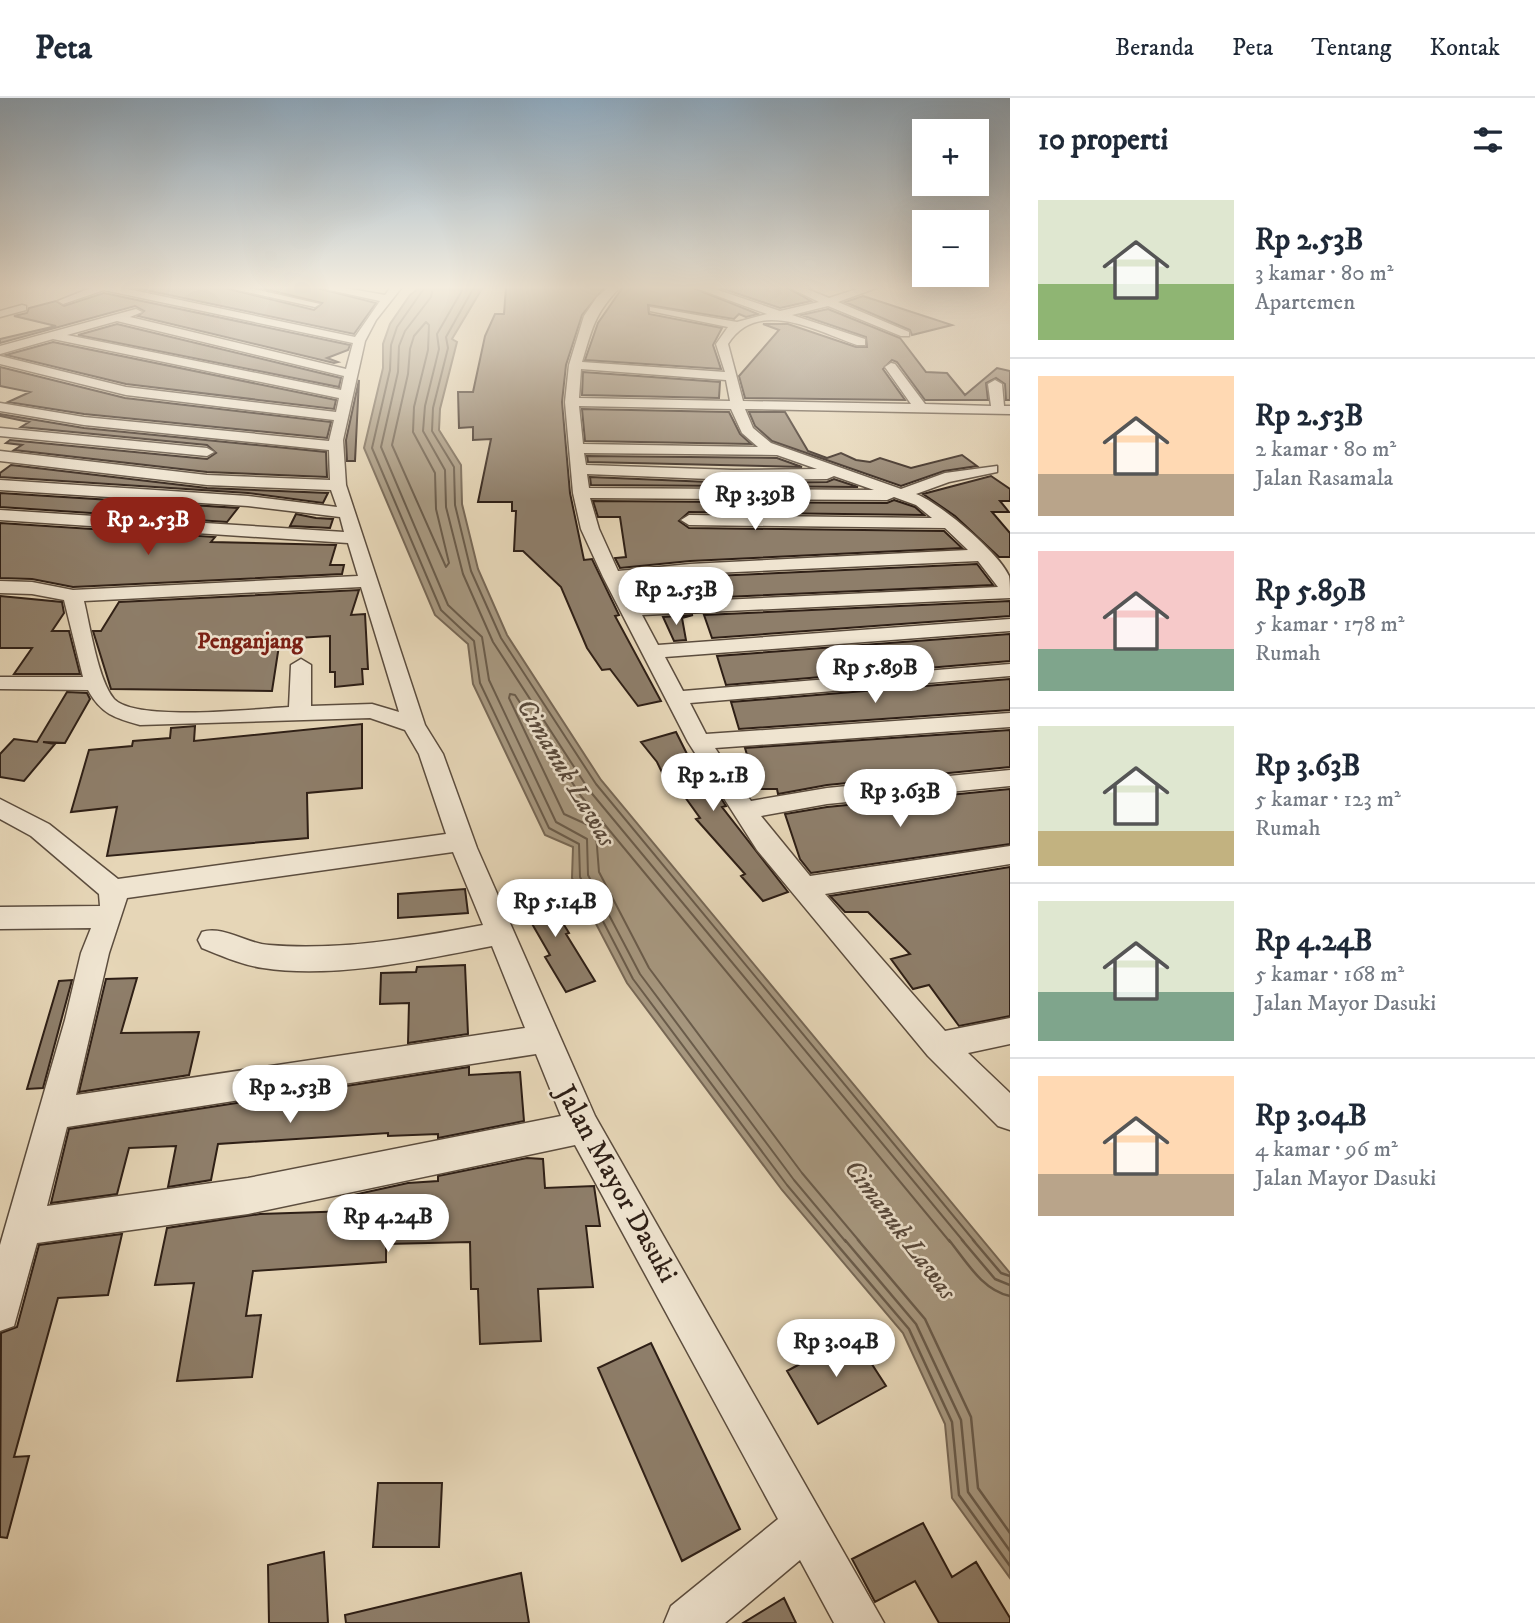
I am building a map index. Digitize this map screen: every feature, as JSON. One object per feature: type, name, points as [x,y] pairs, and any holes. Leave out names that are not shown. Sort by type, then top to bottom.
[{"type":"street","points":[[164,358],[344,395]]},
{"type":"street","points":[[286,358],[352,374]]},
{"type":"street","name":"Jalan Mayor Dasuki","points":[[355,358],[344,395],[336,451],[338,485],[414,725],[431,754],[467,854],[502,933],[543,1039],[583,1127],[696,1324],[804,1527],[860,1623]]},
{"type":"street","points":[[582,358],[576,458],[580,493],[590,529],[650,652],[699,742],[743,811],[805,887],[939,1046],[1010,1115]]},
{"type":"street","points":[[722,358],[731,376],[735,400],[753,440],[922,502],[950,523],[983,555],[1010,590]]},
{"type":"street","points":[[0,360],[55,377],[130,393],[342,417]]},
{"type":"street","points":[[891,367],[921,409]]},
{"type":"street","points":[[579,372],[731,376]]},
{"type":"street","points":[[579,372],[735,400],[1004,410],[995,384]]},
{"type":"street","points":[[680,389],[735,400]]},
{"type":"street","points":[[0,407],[336,451]]},
{"type":"street","points":[[0,432],[220,453]]},
{"type":"street","points":[[259,454],[336,451]]},
{"type":"street","points":[[576,458],[784,452]]},
{"type":"street","points":[[0,456],[206,480],[338,485]]},
{"type":"street","points":[[576,458],[734,475],[843,473]]},
{"type":"street","points":[[580,493],[904,494],[945,478],[992,469]]},
{"type":"street","points":[[0,485],[248,501],[349,513]]},
{"type":"street","points":[[0,515],[356,538]]},
{"type":"street","points":[[689,520],[950,523]]},
{"type":"street","points":[[612,577],[690,569],[983,555]]},
{"type":"street","points":[[0,587],[32,588],[73,596],[369,581]]},
{"type":"street","points":[[629,610],[1010,590]]},
{"type":"street","points":[[73,596],[95,684],[105,702],[117,712],[140,718],[372,711],[414,725]]},
{"type":"street","points":[[650,652],[1010,625]]},
{"type":"street","points":[[300,665],[300,713]]},
{"type":"street","points":[[676,698],[1010,670]]},
{"type":"street","points":[[0,683],[95,684]]},
{"type":"street","points":[[699,742],[1010,720]]},
{"type":"street","points":[[743,811],[827,796],[1010,778]]},
{"type":"street","points":[[0,808],[40,830],[112,903]]},
{"type":"street","points":[[0,918],[467,854]]},
{"type":"street","points":[[805,887],[1010,855]]},
{"type":"street","points":[[0,1312],[80,1020],[95,953],[112,903]]},
{"type":"street","points":[[212,940],[236,950],[266,957],[332,956],[502,933]]},
{"type":"street","points":[[939,1046],[1010,1031]]},
{"type":"street","points":[[53,1114],[543,1039]]},
{"type":"street","points":[[25,1227],[248,1196],[583,1127]]},
{"type":"street","points":[[688,1623],[804,1527]]},
{"type":"water","name":"Cimanuk Lawas","points":[[383,358],[453,358],[440,409],[439,430],[461,465],[462,504],[478,569],[507,635],[601,780],[1010,1273],[1010,1578],[952,1498],[945,1424],[903,1333],[782,1190],[627,983],[572,878],[573,847],[545,835],[473,684],[468,644],[435,615],[364,448]]},
{"type":"building","points":[[19,358],[132,358],[336,400],[334,409],[126,384]]},
{"type":"building","points":[[194,358],[259,358],[341,378],[339,387]]},
{"type":"building","points":[[314,358],[327,358],[338,362]]},
{"type":"building","points":[[480,358],[568,358],[562,402],[570,493],[584,560],[592,559],[619,615],[615,616],[661,701],[638,706],[610,669],[602,670],[587,648],[561,587],[523,551],[514,551],[516,511],[512,511],[512,502],[478,502],[491,439],[473,440],[473,427],[459,428],[458,392],[473,392]]},
{"type":"building","points":[[717,358],[721,369],[585,360]]},
{"type":"building","points":[[755,358],[915,358],[926,372],[947,373],[965,395],[997,368],[1010,371],[1010,400],[1006,400],[1005,384],[996,378],[986,383],[988,400],[925,400],[897,362],[892,360],[883,369],[905,400],[745,398],[739,376]]},
{"type":"building","points":[[0,367],[125,398],[331,422],[327,438],[84,414],[8,402],[30,392],[0,386]]},
{"type":"building","points":[[583,372],[720,382],[719,398],[582,395]]},
{"type":"building","points":[[359,380],[355,461],[347,461],[346,440]]},
{"type":"building","points":[[582,409],[729,412],[740,434],[751,444],[585,441]]},
{"type":"building","points":[[749,412],[785,412],[808,451],[827,458],[841,453],[856,460],[870,462],[880,458],[911,468],[962,455],[977,466],[944,471],[901,486],[772,441],[755,426]]},
{"type":"building","points":[[0,414],[84,428],[326,452],[327,477],[207,472],[14,450],[22,445],[6,443],[10,440],[207,459],[216,453],[207,445],[21,427],[29,422]]},
{"type":"building","points":[[587,456],[777,458],[802,467],[588,462]]},
{"type":"building","points":[[11,465],[207,488],[328,493],[323,503],[248,493],[0,477],[0,473]]},
{"type":"building","points":[[991,476],[1010,489],[1010,501],[1000,501],[1009,512],[992,512],[1010,533],[1010,557],[999,557],[955,516],[923,494]]},
{"type":"building","points":[[590,477],[734,483],[827,482],[834,479],[858,487],[591,485]]},
{"type":"building","points":[[0,493],[238,508],[227,522],[0,507]]},
{"type":"building","points":[[894,500],[915,507],[924,515],[689,512],[679,521],[689,528],[944,531],[962,548],[690,561],[620,568],[615,558],[626,557],[620,517],[598,517],[593,501],[887,503]]},
{"type":"building","points":[[296,514],[333,519],[330,528],[290,526]]},
{"type":"building","points":[[0,523],[215,537],[211,542],[336,545],[330,565],[344,565],[342,574],[73,587],[32,579],[0,578]]},
{"type":"building","points":[[977,564],[993,585],[656,600],[654,595],[635,597],[628,583],[690,577]]},
{"type":"building","points":[[359,590],[351,615],[365,614],[368,669],[362,669],[363,684],[335,687],[335,672],[330,672],[330,636],[280,639],[272,691],[111,689],[93,631],[101,631],[119,602]]},
{"type":"building","points":[[0,596],[62,602],[64,613],[52,631],[69,631],[80,674],[14,674],[32,648],[0,648]]},
{"type":"building","points":[[1010,601],[1010,616],[712,638],[704,615]]},
{"type":"building","points":[[693,615],[682,618],[686,640],[674,641],[663,617]]},
{"type":"building","points":[[1010,634],[1010,661],[726,685],[717,656]]},
{"type":"building","points":[[1010,679],[1010,710],[739,729],[731,702]]},
{"type":"building","points":[[67,692],[87,693],[90,699],[65,743],[43,742],[55,744],[24,781],[0,777],[0,754],[14,739],[37,742]]},
{"type":"building","points":[[362,724],[362,788],[307,793],[308,838],[107,856],[117,807],[71,812],[89,750],[132,746],[133,741],[170,738],[171,728],[195,726],[194,741]]},
{"type":"building","points":[[1010,730],[1010,767],[827,785],[778,794],[777,789],[757,789],[745,748]]},
{"type":"building","points":[[676,732],[690,760],[695,758],[726,806],[722,807],[788,892],[763,901],[741,876],[745,874],[696,819],[700,818],[677,786],[669,787],[657,762],[641,742]]},
{"type":"building","points":[[1010,789],[1010,844],[811,873],[800,859],[785,814],[827,807]]},
{"type":"building","points":[[1010,867],[1010,1016],[959,1026],[929,985],[913,989],[891,959],[910,954],[868,912],[845,912],[830,896]]},
{"type":"building","points":[[545,886],[557,905],[553,907],[569,933],[566,934],[595,981],[566,992],[545,957],[550,955],[516,896]]},
{"type":"building","points":[[465,889],[468,913],[398,918],[398,894]]},
{"type":"building","points":[[465,965],[468,1034],[408,1043],[409,1003],[380,1004],[381,973],[416,972],[417,967]]},
{"type":"building","points":[[137,978],[121,1033],[199,1032],[189,1075],[79,1092],[106,979]]},
{"type":"building","points":[[72,980],[43,1088],[27,1089],[59,981]]},
{"type":"building","points":[[469,1067],[469,1075],[520,1072],[524,1121],[438,1138],[438,1134],[388,1136],[388,1133],[218,1144],[211,1180],[168,1187],[176,1146],[129,1148],[117,1194],[51,1203],[69,1129]]},
{"type":"building","points":[[527,1158],[543,1159],[545,1188],[594,1186],[600,1226],[586,1226],[593,1287],[538,1289],[541,1341],[480,1344],[478,1289],[471,1289],[470,1242],[386,1244],[386,1262],[253,1271],[246,1316],[261,1315],[252,1377],[177,1381],[194,1283],[155,1285],[167,1228],[260,1214],[351,1211],[353,1195],[408,1183],[438,1181],[438,1176]]},
{"type":"building","points":[[122,1234],[108,1295],[58,1298],[14,1457],[29,1456],[7,1538],[0,1537],[1,1333],[17,1327],[39,1245]]},
{"type":"building","points":[[853,1335],[886,1386],[818,1424],[787,1371]]},
{"type":"building","points":[[651,1343],[740,1529],[682,1561],[598,1368]]},
{"type":"building","points":[[378,1483],[442,1483],[439,1547],[373,1547]]},
{"type":"building","points":[[923,1523],[952,1577],[976,1562],[1010,1618],[1010,1623],[939,1623],[915,1581],[875,1602],[852,1559]]},
{"type":"building","points":[[324,1552],[328,1623],[269,1623],[268,1565]]},
{"type":"building","points":[[521,1573],[529,1623],[346,1623],[345,1615]]},
{"type":"building","points":[[784,1598],[796,1623],[743,1623]]},
{"type":"district","name":"Penganjang","points":[[250,640]]}]
